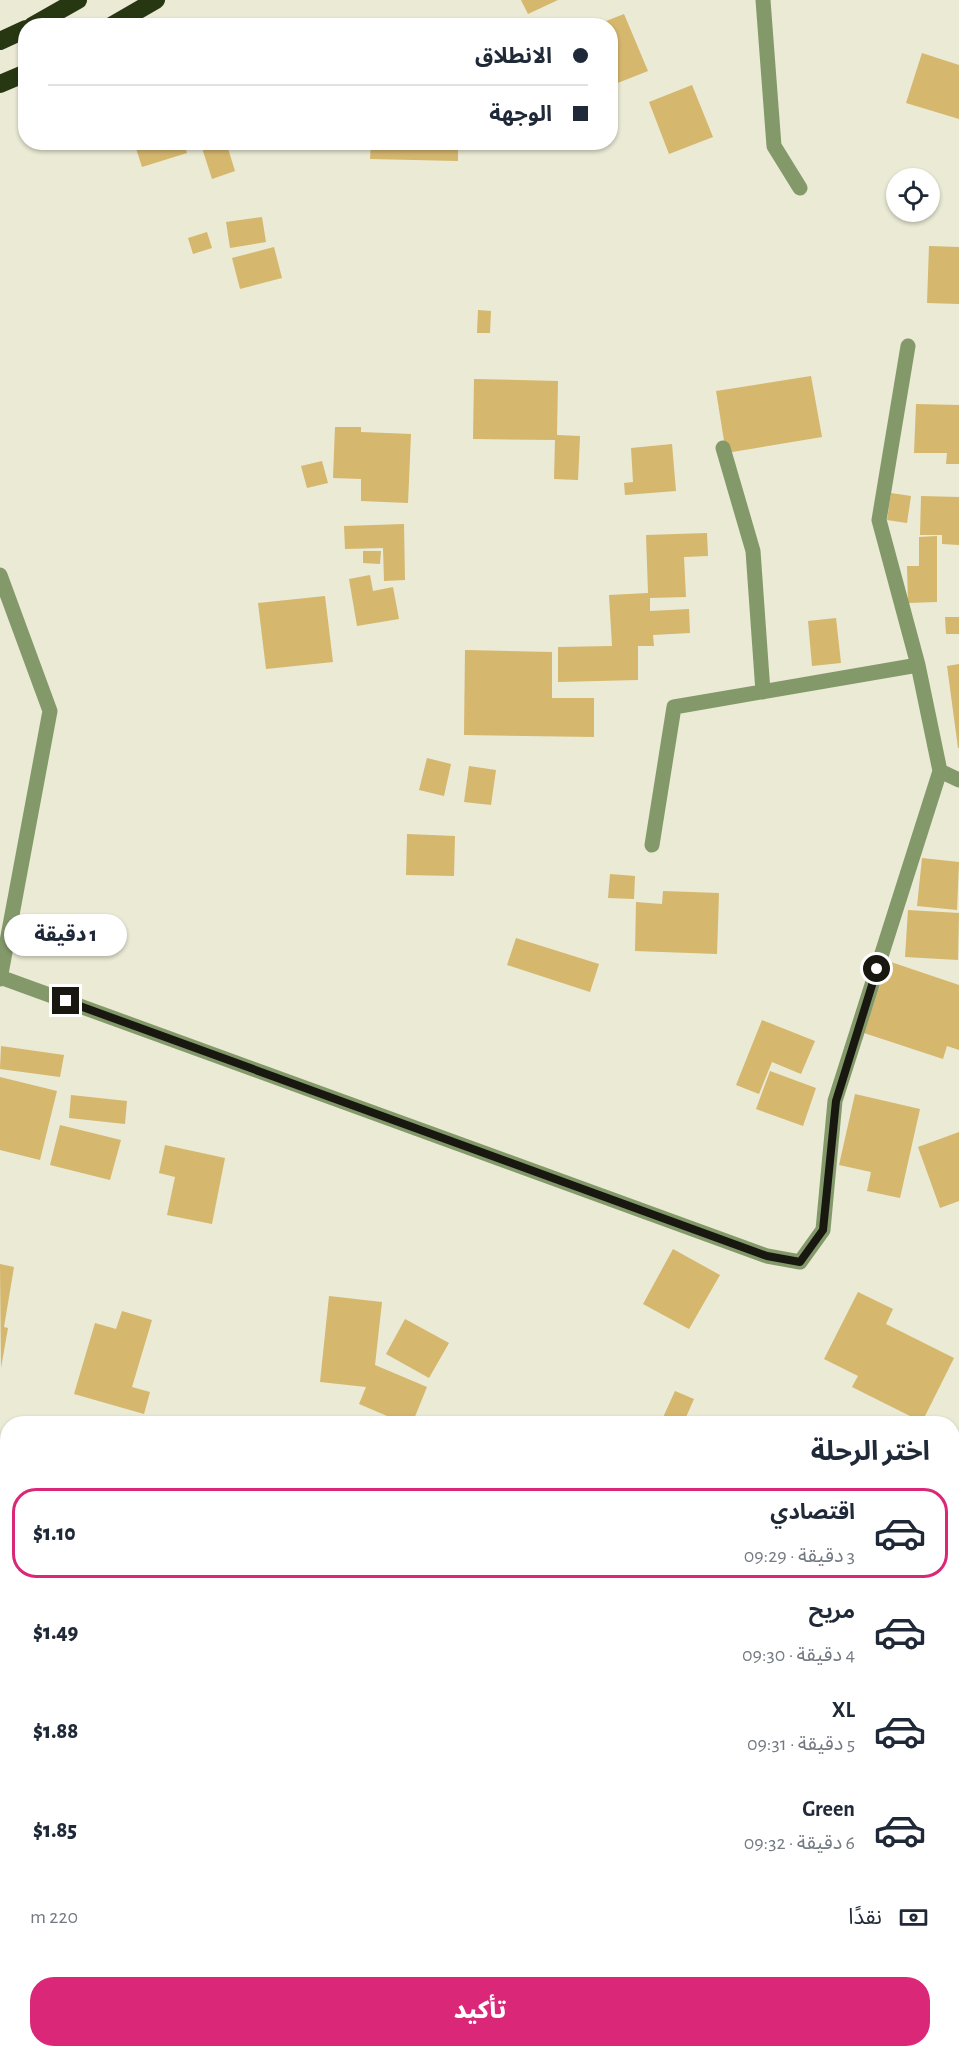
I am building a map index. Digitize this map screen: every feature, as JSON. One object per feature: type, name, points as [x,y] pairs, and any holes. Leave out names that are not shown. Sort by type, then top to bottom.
[{"type":"highway","points":[[46,18],[78,0]]},
{"type":"highway","points":[[125,18],[156,0]]},
{"type":"highway","points":[[0,41],[18,33]]},
{"type":"highway","points":[[0,84],[18,76]]},
{"type":"street","points":[[763,0],[774,146],[800,188]]},
{"type":"street","points":[[0,575],[50,711],[0,978],[767,1256],[800,1262],[823,1230],[836,1101],[940,771],[918,665],[879,520],[908,346]]},
{"type":"street","points":[[723,448],[753,551],[763,692]]},
{"type":"street","points":[[652,845],[674,707],[918,665]]},
{"type":"street","points":[[940,771],[959,780]]},
{"type":"building","points":[[521,0],[558,0],[528,14]]},
{"type":"building","points":[[624,14],[648,71],[618,83],[618,18],[614,18]]},
{"type":"building","points":[[922,53],[959,65],[959,119],[906,103]]},
{"type":"building","points":[[692,85],[713,137],[669,154],[649,102]]},
{"type":"building","points":[[137,150],[186,150],[187,153],[142,167]]},
{"type":"building","points":[[203,150],[228,150],[235,171],[212,179]]},
{"type":"building","points":[[371,150],[458,150],[458,161],[370,159]]},
{"type":"building","points":[[262,217],[266,242],[230,248],[226,222]]},
{"type":"building","points":[[207,232],[212,248],[193,254],[188,238]]},
{"type":"building","points":[[929,246],[959,247],[959,304],[927,303]]},
{"type":"building","points":[[274,247],[282,278],[240,289],[232,258]]},
{"type":"building","points":[[478,310],[491,311],[490,333],[477,333]]},
{"type":"building","points":[[811,376],[822,437],[726,453],[716,391]]},
{"type":"building","points":[[474,379],[558,381],[557,435],[580,436],[578,480],[554,479],[555,440],[473,439]]},
{"type":"building","points":[[916,404],[959,405],[959,464],[946,464],[947,453],[914,453]]},
{"type":"building","points":[[335,427],[361,427],[361,432],[411,434],[408,503],[361,501],[361,479],[333,478]]},
{"type":"building","points":[[672,444],[676,491],[625,495],[624,483],[633,482],[631,448]]},
{"type":"building","points":[[322,461],[328,483],[307,488],[301,466]]},
{"type":"building","points":[[891,493],[911,496],[907,523],[887,520]]},
{"type":"building","points":[[921,496],[959,497],[959,545],[942,544],[942,535],[920,535]]},
{"type":"building","points":[[404,524],[405,580],[384,581],[383,548],[345,549],[344,526]]},
{"type":"building","points":[[707,533],[708,556],[684,557],[686,597],[650,598],[650,611],[689,609],[690,633],[653,635],[654,646],[638,646],[638,680],[558,682],[558,647],[612,646],[609,595],[648,593],[646,535]]},
{"type":"building","points":[[937,536],[937,602],[908,603],[907,566],[919,566],[919,537]]},
{"type":"building","points":[[363,551],[381,551],[380,564],[363,563]]},
{"type":"building","points":[[370,575],[373,591],[393,587],[399,619],[357,626],[349,579]]},
{"type":"building","points":[[325,596],[333,662],[266,669],[258,603]]},
{"type":"building","points":[[945,617],[959,617],[959,634],[946,634]]},
{"type":"building","points":[[836,618],[841,663],[812,666],[808,621]]},
{"type":"building","points":[[465,650],[552,652],[552,698],[594,698],[594,737],[464,735]]},
{"type":"building","points":[[959,664],[959,748],[958,748],[947,666]]},
{"type":"building","points":[[427,758],[451,764],[444,796],[419,790]]},
{"type":"building","points":[[469,766],[496,770],[491,805],[464,802]]},
{"type":"building","points":[[407,834],[455,836],[454,876],[406,875]]},
{"type":"building","points":[[922,858],[959,862],[957,910],[917,906]]},
{"type":"building","points":[[610,874],[635,876],[634,899],[608,898]]},
{"type":"building","points":[[663,891],[719,893],[717,954],[635,951],[636,902],[662,904]]},
{"type":"building","points":[[908,910],[959,913],[958,960],[905,957]]},
{"type":"building","points":[[516,938],[599,964],[590,992],[507,965]]},
{"type":"building","points":[[888,961],[959,985],[959,1050],[947,1046],[943,1059],[864,1033]]},
{"type":"building","points":[[762,1020],[815,1041],[801,1074],[772,1062],[759,1094],[736,1085]]},
{"type":"building","points":[[1,1046],[64,1055],[60,1077],[0,1069]]},
{"type":"building","points":[[770,1071],[816,1088],[803,1126],[756,1109]]},
{"type":"building","points":[[0,1077],[57,1091],[40,1160],[0,1150]]},
{"type":"building","points":[[855,1094],[920,1109],[900,1198],[867,1191],[871,1172],[839,1165]]},
{"type":"building","points":[[71,1095],[127,1101],[125,1124],[69,1118]]},
{"type":"building","points":[[60,1125],[121,1140],[110,1180],[50,1165]]},
{"type":"building","points":[[959,1132],[959,1201],[940,1208],[918,1147]]},
{"type":"building","points":[[165,1145],[225,1158],[212,1224],[167,1215],[175,1177],[159,1173]]},
{"type":"building","points":[[673,1249],[720,1275],[689,1329],[643,1304]]},
{"type":"building","points":[[0,1264],[14,1267],[4,1327],[8,1328],[1,1368]]},
{"type":"building","points":[[858,1292],[893,1309],[886,1324],[954,1358],[925,1416],[910,1416],[852,1387],[858,1376],[824,1359]]},
{"type":"building","points":[[329,1296],[382,1302],[375,1365],[427,1387],[415,1416],[387,1416],[359,1404],[366,1387],[320,1382]]},
{"type":"building","points":[[122,1311],[152,1320],[132,1387],[150,1392],[144,1414],[74,1394],[95,1323],[116,1329]]},
{"type":"building","points":[[405,1319],[449,1343],[429,1378],[386,1354]]},
{"type":"building","points":[[675,1391],[694,1399],[687,1416],[664,1416]]},
{"type":"route","points":[[66,1001],[767,1256],[800,1262],[823,1230],[836,1101],[877,969]]}]
